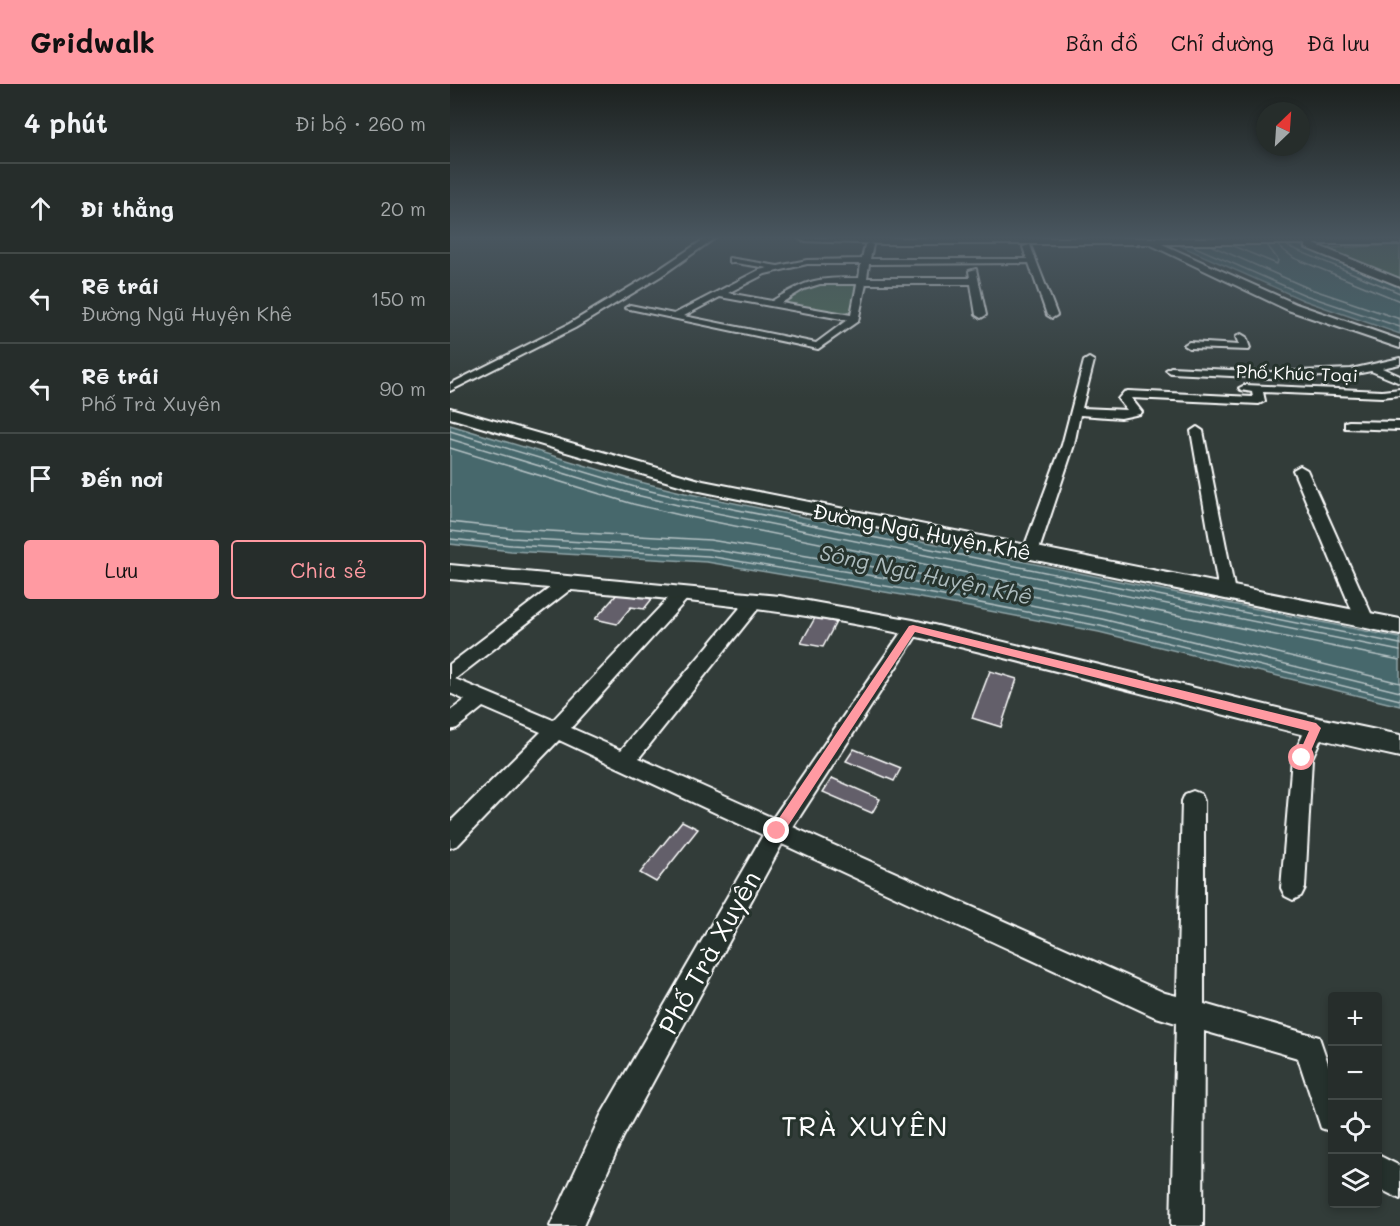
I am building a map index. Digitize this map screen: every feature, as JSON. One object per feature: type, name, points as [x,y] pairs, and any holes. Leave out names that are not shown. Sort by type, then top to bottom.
[{"type":"street","points":[[450,388],[567,329],[629,291]]},
{"type":"street","points":[[675,317],[724,291]]},
{"type":"street","points":[[772,304],[795,291]]},
{"type":"street","points":[[630,308],[818,346],[855,319],[860,291]]},
{"type":"street","points":[[977,291],[981,315]]},
{"type":"street","points":[[1044,291],[1052,315]]},
{"type":"street","points":[[1258,291],[1292,307],[1400,344]]},
{"type":"street","points":[[718,294],[855,319]]},
{"type":"street","points":[[1241,337],[1254,361]]},
{"type":"street","points":[[1189,345],[1254,361],[1351,372],[1400,361]]},
{"type":"street","points":[[1171,370],[1254,361]]},
{"type":"street","points":[[1030,553],[1068,445],[1089,362]]},
{"type":"street","points":[[1371,367],[1400,380]]},
{"type":"street","name":"Phố Khúc Toại","points":[[1192,387],[1382,394],[1400,392]]},
{"type":"street","points":[[1075,411],[1121,414],[1136,412],[1124,399],[1128,394],[1259,401],[1257,389]]},
{"type":"street","name":"Đường Ngũ Huyện Khê","points":[[450,413],[700,486],[1400,627]]},
{"type":"street","points":[[1349,425],[1400,426]]},
{"type":"street","points":[[1197,431],[1227,592]]},
{"type":"street","points":[[1300,470],[1365,620]]},
{"type":"street","points":[[450,572],[755,601],[913,628],[1316,728],[1400,746]]},
{"type":"street","points":[[450,674],[569,582]]},
{"type":"street","points":[[450,837],[556,730],[683,594]]},
{"type":"street","points":[[624,761],[755,601]]},
{"type":"street","name":"Phố Trà Xuyên","points":[[566,1226],[612,1126],[777,831],[913,628]]},
{"type":"street","points":[[450,685],[556,730],[1163,1006],[1309,1047],[1328,1106]]},
{"type":"street","points":[[450,722],[482,697]]},
{"type":"street","points":[[1293,888],[1302,758],[1316,728]]},
{"type":"street","points":[[1187,1226],[1192,1014],[1193,801]]},
{"type":"street","points":[[1382,1174],[1400,1183]]},
{"type":"green space","points":[[800,291],[857,291],[851,311],[836,314],[785,303]]},
{"type":"water","points":[[1283,291],[1400,291],[1400,334]]},
{"type":"water","name":"Sông Ngũ Huyện Khê","points":[[450,425],[640,482],[685,493],[1400,638],[1400,706],[1099,632],[932,600],[707,562],[511,551],[450,544]]},
{"type":"building","points":[[619,592],[652,599],[644,609],[631,607],[617,624],[595,619]]},
{"type":"building","points":[[815,618],[836,622],[823,647],[801,643]]},
{"type":"building","points":[[990,671],[1017,679],[1001,727],[972,718]]},
{"type":"building","points":[[854,749],[901,768],[894,781],[846,761]]},
{"type":"building","points":[[832,778],[880,799],[872,813],[823,792]]},
{"type":"building","points":[[682,821],[698,829],[656,882],[640,873]]},
{"type":"district","name":"TRÀ XUYÊN","points":[[865,1125]]},
{"type":"route","points":[[777,831],[913,628],[1316,728],[1302,758]]}]
